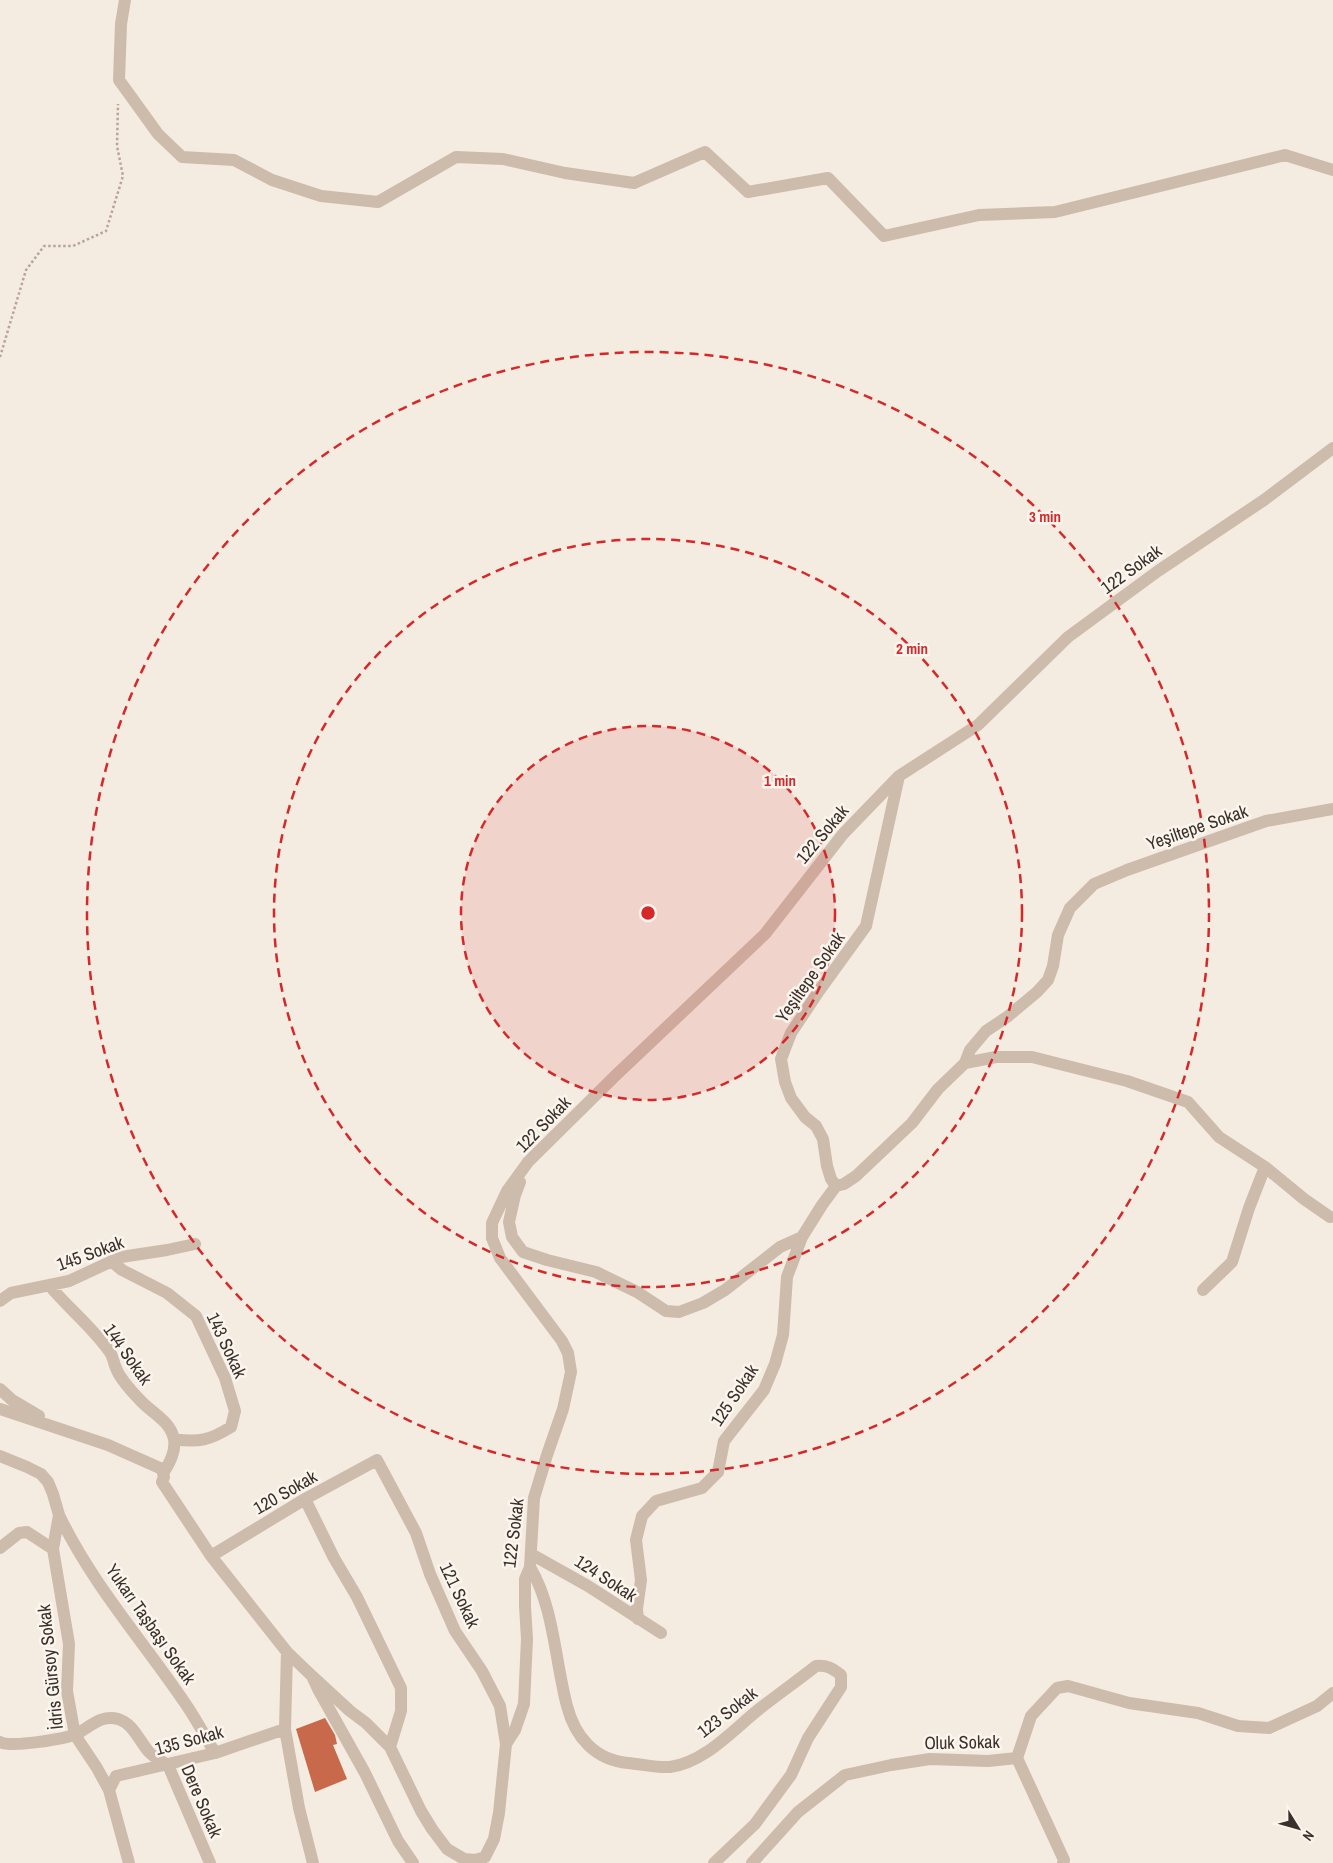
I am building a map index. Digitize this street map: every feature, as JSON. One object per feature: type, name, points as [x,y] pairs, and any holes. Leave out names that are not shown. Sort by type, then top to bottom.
[{"type":"street","points":[[125,0],[120,24],[119,80],[158,134],[182,157],[234,160],[272,180],[320,196],[378,202],[456,157],[503,159],[565,173],[634,183],[705,152],[748,192],[828,178],[884,236],[979,215],[1055,212],[1285,155],[1333,170]]},
{"type":"street","name":"122 Sokak","points":[[164,1472],[162,1482],[211,1556],[287,1652],[390,1747],[421,1811],[446,1849],[464,1859],[475,1860],[485,1857],[494,1839],[506,1744],[515,1730],[524,1704],[527,1639],[524,1606],[525,1579],[531,1560],[534,1498],[563,1409],[571,1372],[568,1353],[562,1341],[500,1258],[492,1238],[492,1223],[507,1191],[528,1162],[615,1076],[765,934],[843,834],[899,776],[978,725],[1068,636],[1158,571],[1264,500],[1333,448]]},
{"type":"street","name":"Yeşiltepe Sokak","points":[[899,776],[866,926],[819,990],[791,1033],[781,1059],[785,1082],[791,1098],[805,1117],[816,1126],[823,1139],[827,1166],[836,1186],[844,1184],[856,1176],[912,1123],[938,1089],[965,1063],[970,1050],[986,1031],[1038,992],[1048,980],[1053,966],[1058,935],[1070,908],[1094,884],[1127,870],[1266,821],[1333,809]]},
{"type":"street","points":[[965,1063],[996,1056],[1032,1057],[1127,1081],[1188,1102],[1219,1138],[1265,1167],[1304,1199],[1330,1216]]},
{"type":"street","points":[[528,1162],[514,1195],[509,1222],[512,1238],[523,1252],[546,1260],[596,1272],[637,1292],[666,1311],[680,1312],[703,1302],[724,1290],[780,1247],[802,1237]]},
{"type":"street","points":[[1203,1290],[1232,1262],[1249,1208],[1265,1167]]},
{"type":"street","name":"125 Sokak","points":[[638,1619],[637,1610],[641,1580],[636,1540],[642,1516],[656,1501],[702,1488],[718,1472],[724,1441],[764,1390],[775,1364],[783,1335],[787,1277],[802,1237],[822,1204],[836,1186]]},
{"type":"street","name":"145 Sokak","points":[[0,1301],[11,1293],[69,1281],[121,1257],[195,1244]]},
{"type":"street","name":"143 Sokak","points":[[111,1261],[122,1270],[166,1293],[196,1316],[225,1378],[235,1411],[231,1427],[212,1439],[189,1442],[174,1439]]},
{"type":"street","name":"144 Sokak","points":[[49,1285],[62,1302],[100,1339],[110,1352],[116,1368],[126,1382],[140,1400],[169,1426],[174,1439]]},
{"type":"street","points":[[0,1389],[12,1400],[64,1430]]},
{"type":"street","points":[[0,1409],[108,1445],[162,1469],[164,1472],[174,1451],[174,1439]]},
{"type":"street","name":"İdris Gürsoy Sokak","points":[[0,1456],[27,1467],[44,1478],[48,1482],[53,1494],[59,1515],[53,1549],[69,1644],[67,1691],[75,1735],[98,1768],[109,1790],[129,1863]]},
{"type":"street","name":"120 Sokak","points":[[211,1556],[305,1499],[377,1460]]},
{"type":"street","name":"121 Sokak","points":[[377,1460],[416,1533],[430,1574],[455,1631],[482,1670],[500,1706],[506,1744]]},
{"type":"street","points":[[305,1499],[334,1558],[357,1597],[401,1688],[401,1711],[390,1747]]},
{"type":"street","name":"Yukarı Taşbaşı Sokak","points":[[59,1515],[71,1540],[116,1610],[186,1704],[215,1753]]},
{"type":"street","points":[[0,1548],[19,1532],[27,1532],[53,1549]]},
{"type":"street","name":"124 Sokak","points":[[531,1560],[588,1586],[661,1633]]},
{"type":"street","name":"123 Sokak","points":[[531,1560],[546,1604],[567,1708],[576,1730],[594,1752],[617,1762],[670,1767],[691,1760],[723,1741],[757,1710],[816,1666],[823,1665],[829,1667],[841,1675],[841,1687],[808,1738],[791,1775],[755,1824],[714,1863]]},
{"type":"street","points":[[287,1652],[285,1729],[299,1808],[313,1863]]},
{"type":"street","points":[[312,1676],[365,1773],[398,1841],[413,1863]]},
{"type":"street","name":"Oluk Sokak","points":[[752,1863],[798,1812],[845,1775],[930,1759],[988,1761],[1017,1758],[1021,1751],[1031,1716],[1057,1688],[1068,1686],[1129,1703],[1198,1713],[1238,1726],[1269,1728],[1317,1706],[1333,1694]]},
{"type":"street","name":"Dere Sokak","points":[[0,1742],[3,1744],[21,1745],[75,1735],[99,1720],[117,1719],[138,1734],[153,1756],[168,1765],[210,1863]]},
{"type":"street","name":"135 Sokak","points":[[109,1790],[116,1776],[215,1753],[285,1729]]},
{"type":"street","points":[[1017,1758],[1064,1860],[1063,1863]]},
{"type":"path","points":[[0,357],[26,270],[44,246],[73,246],[106,232],[123,176],[117,146],[119,80]]},
{"type":"building","points":[[325,1718],[335,1735],[337,1744],[333,1745],[347,1779],[315,1792],[296,1729]]}]
